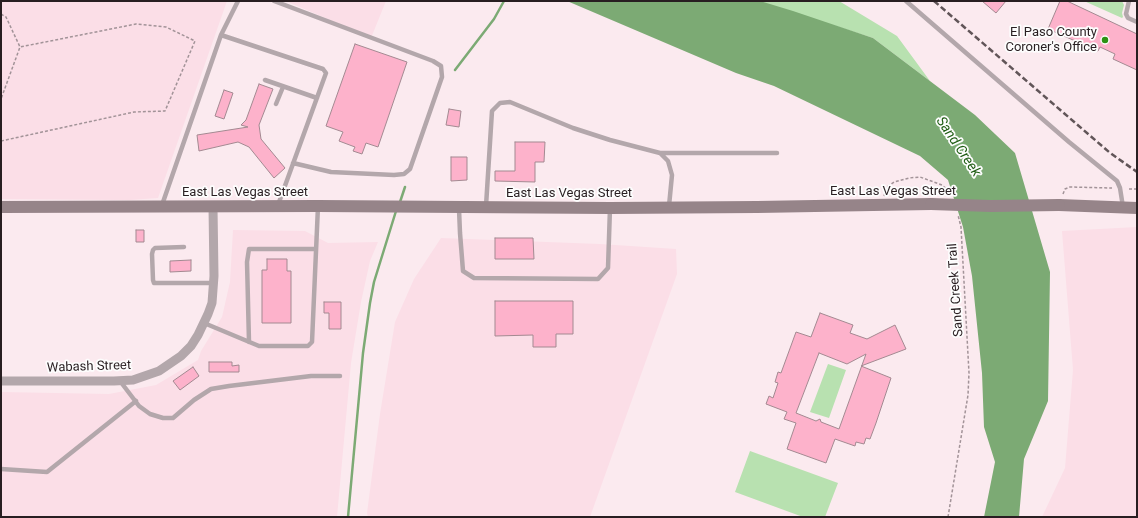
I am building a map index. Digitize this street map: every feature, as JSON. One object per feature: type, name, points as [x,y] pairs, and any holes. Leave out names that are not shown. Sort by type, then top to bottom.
[{"type":"street","name":"East Las Vegas Street","points":[[1,207],[318,206],[669,208],[931,204],[991,206],[1059,200],[1137,208]]},
{"type":"street","name":"Wabash Street","points":[[1,381],[133,380],[159,371],[170,365],[191,346],[204,323],[212,303],[214,283],[213,207]]},
{"type":"lane","points":[[161,207],[221,35],[238,1]]},
{"type":"lane","points":[[274,1],[433,61],[441,66],[442,77],[410,169],[404,174],[394,175],[331,172],[293,164]]},
{"type":"lane","points":[[906,1],[1063,137],[1117,181],[1120,188],[1123,207]]},
{"type":"lane","points":[[1129,1],[1126,14],[1128,18],[1137,22]]},
{"type":"lane","points":[[221,35],[323,70],[326,73],[277,207]]},
{"type":"lane","points":[[265,80],[317,98]]},
{"type":"lane","points":[[276,104],[283,87]]},
{"type":"lane","points":[[486,208],[492,110],[500,103],[510,102],[573,128],[610,140],[660,153],[777,153]]},
{"type":"lane","points":[[660,153],[668,161],[672,175],[669,208]]},
{"type":"lane","points":[[204,323],[259,346],[308,346],[312,342],[318,206]]},
{"type":"lane","points":[[459,207],[464,272],[474,278],[567,279],[598,279],[608,268],[610,208]]},
{"type":"lane","points":[[184,247],[155,248],[153,250],[154,283],[214,283]]},
{"type":"lane","points":[[249,342],[247,262],[249,249],[316,249]]},
{"type":"lane","points":[[120,381],[139,406],[150,414],[164,418],[173,418],[194,400],[211,389],[311,376],[340,376]]},
{"type":"lane","points":[[1,469],[47,472],[136,401]]},
{"type":"path","points":[[1,14],[6,17],[20,47],[1,99]]},
{"type":"path","points":[[1,142],[134,112],[165,111],[195,41],[166,27],[136,24],[20,47]]},
{"type":"path","points":[[890,197],[883,197],[884,192],[887,187],[894,182],[920,177],[942,185],[951,192],[953,198]]},
{"type":"path","points":[[1059,200],[1065,189],[1070,187],[1112,188]]},
{"type":"path","points":[[1129,189],[1137,189]]},
{"type":"path","name":"Sand Creek Trail","points":[[948,517],[968,396],[969,373],[961,227],[957,210]]},
{"type":"shaded area","points":[[1,1],[227,1],[158,198],[130,200],[1,199]]},
{"type":"shaded area","points":[[286,1],[386,1],[371,38]]},
{"type":"shaded area","points":[[758,1],[839,1],[897,36],[930,81],[873,38]]},
{"type":"shaded area","points":[[1084,1],[1122,1],[1124,5],[1122,13],[1123,17],[1122,18]]},
{"type":"shaded area","points":[[1137,227],[1137,517],[1042,517],[1065,468],[1073,370],[1062,231]]},
{"type":"shaded area","points":[[233,230],[305,231],[328,243],[378,242],[370,261],[361,302],[351,363],[337,517],[1,517],[1,392],[109,394],[156,385],[198,360],[201,351],[222,317],[230,282]]},
{"type":"shaded area","points":[[441,238],[600,244],[676,249],[677,274],[590,517],[368,517],[367,513],[380,414],[395,322],[414,279]]},
{"type":"shaded area","points":[[828,364],[846,370],[829,418],[810,412]]},
{"type":"shaded area","points":[[750,451],[838,483],[825,517],[803,517],[735,492]]},
{"type":"water","name":"Sand Creek","points":[[567,1],[760,1],[873,38],[975,115],[1015,153],[1050,272],[1048,401],[1024,459],[1019,517],[984,517],[995,462],[984,427],[982,373],[972,276],[963,227],[948,180],[920,156],[774,86],[736,73]]},
{"type":"building","points":[[982,1],[1006,1],[996,13]]},
{"type":"building","name":"El Paso County Coroner's Office","points":[[1060,1],[1067,1],[1137,34],[1137,70],[1113,59],[1115,54],[1100,47],[1098,51],[1048,29]]},
{"type":"building","points":[[355,44],[407,62],[378,147],[366,143],[362,154],[353,151],[355,147],[339,141],[343,132],[326,126]]},
{"type":"building","points":[[259,84],[273,89],[259,125],[261,139],[285,168],[274,178],[249,147],[238,142],[199,151],[197,135],[248,127],[241,125],[246,120]]},
{"type":"building","points":[[224,90],[233,93],[224,119],[215,116]]},
{"type":"building","points":[[449,109],[461,111],[459,127],[446,125]]},
{"type":"building","points":[[515,142],[545,142],[544,162],[535,162],[535,182],[495,181],[495,171],[515,171]]},
{"type":"building","points":[[451,157],[467,157],[467,180],[451,181]]},
{"type":"building","points":[[136,230],[144,230],[144,242],[136,242]]},
{"type":"building","points":[[495,238],[533,238],[534,259],[495,259]]},
{"type":"building","points":[[267,259],[287,259],[287,271],[291,271],[291,323],[262,323],[262,270],[267,270]]},
{"type":"building","points":[[191,260],[191,271],[170,272],[170,261]]},
{"type":"building","points":[[495,301],[573,301],[573,334],[556,334],[556,347],[533,347],[533,335],[495,336]]},
{"type":"building","points":[[324,302],[341,302],[341,329],[329,329],[329,313],[324,313]]},
{"type":"building","points":[[820,313],[853,325],[850,333],[867,339],[895,325],[906,349],[862,366],[891,378],[876,423],[870,439],[866,438],[864,444],[856,442],[855,446],[835,439],[826,463],[787,449],[796,423],[784,419],[787,412],[766,404],[769,396],[773,398],[778,383],[775,382],[778,372],[781,373],[796,332],[811,337]],"holes":[[[819,353],[847,364],[866,354],[839,429],[821,422],[820,419],[816,421],[796,413]]]},
{"type":"building","points":[[209,362],[232,362],[232,366],[239,365],[239,372],[209,372]]},
{"type":"building","points":[[193,367],[199,376],[180,390],[173,381]]},
{"type":"waterway","points":[[455,70],[494,19],[504,1]]},
{"type":"waterway","points":[[400,202],[405,187]]},
{"type":"waterway","points":[[348,517],[363,353],[370,303],[374,282],[396,211]]},
{"type":"railway","points":[[934,1],[1109,152],[1137,172]]},
{"type":"place","name":"El Paso County Coroner's Office","points":[[1105,40]]}]
